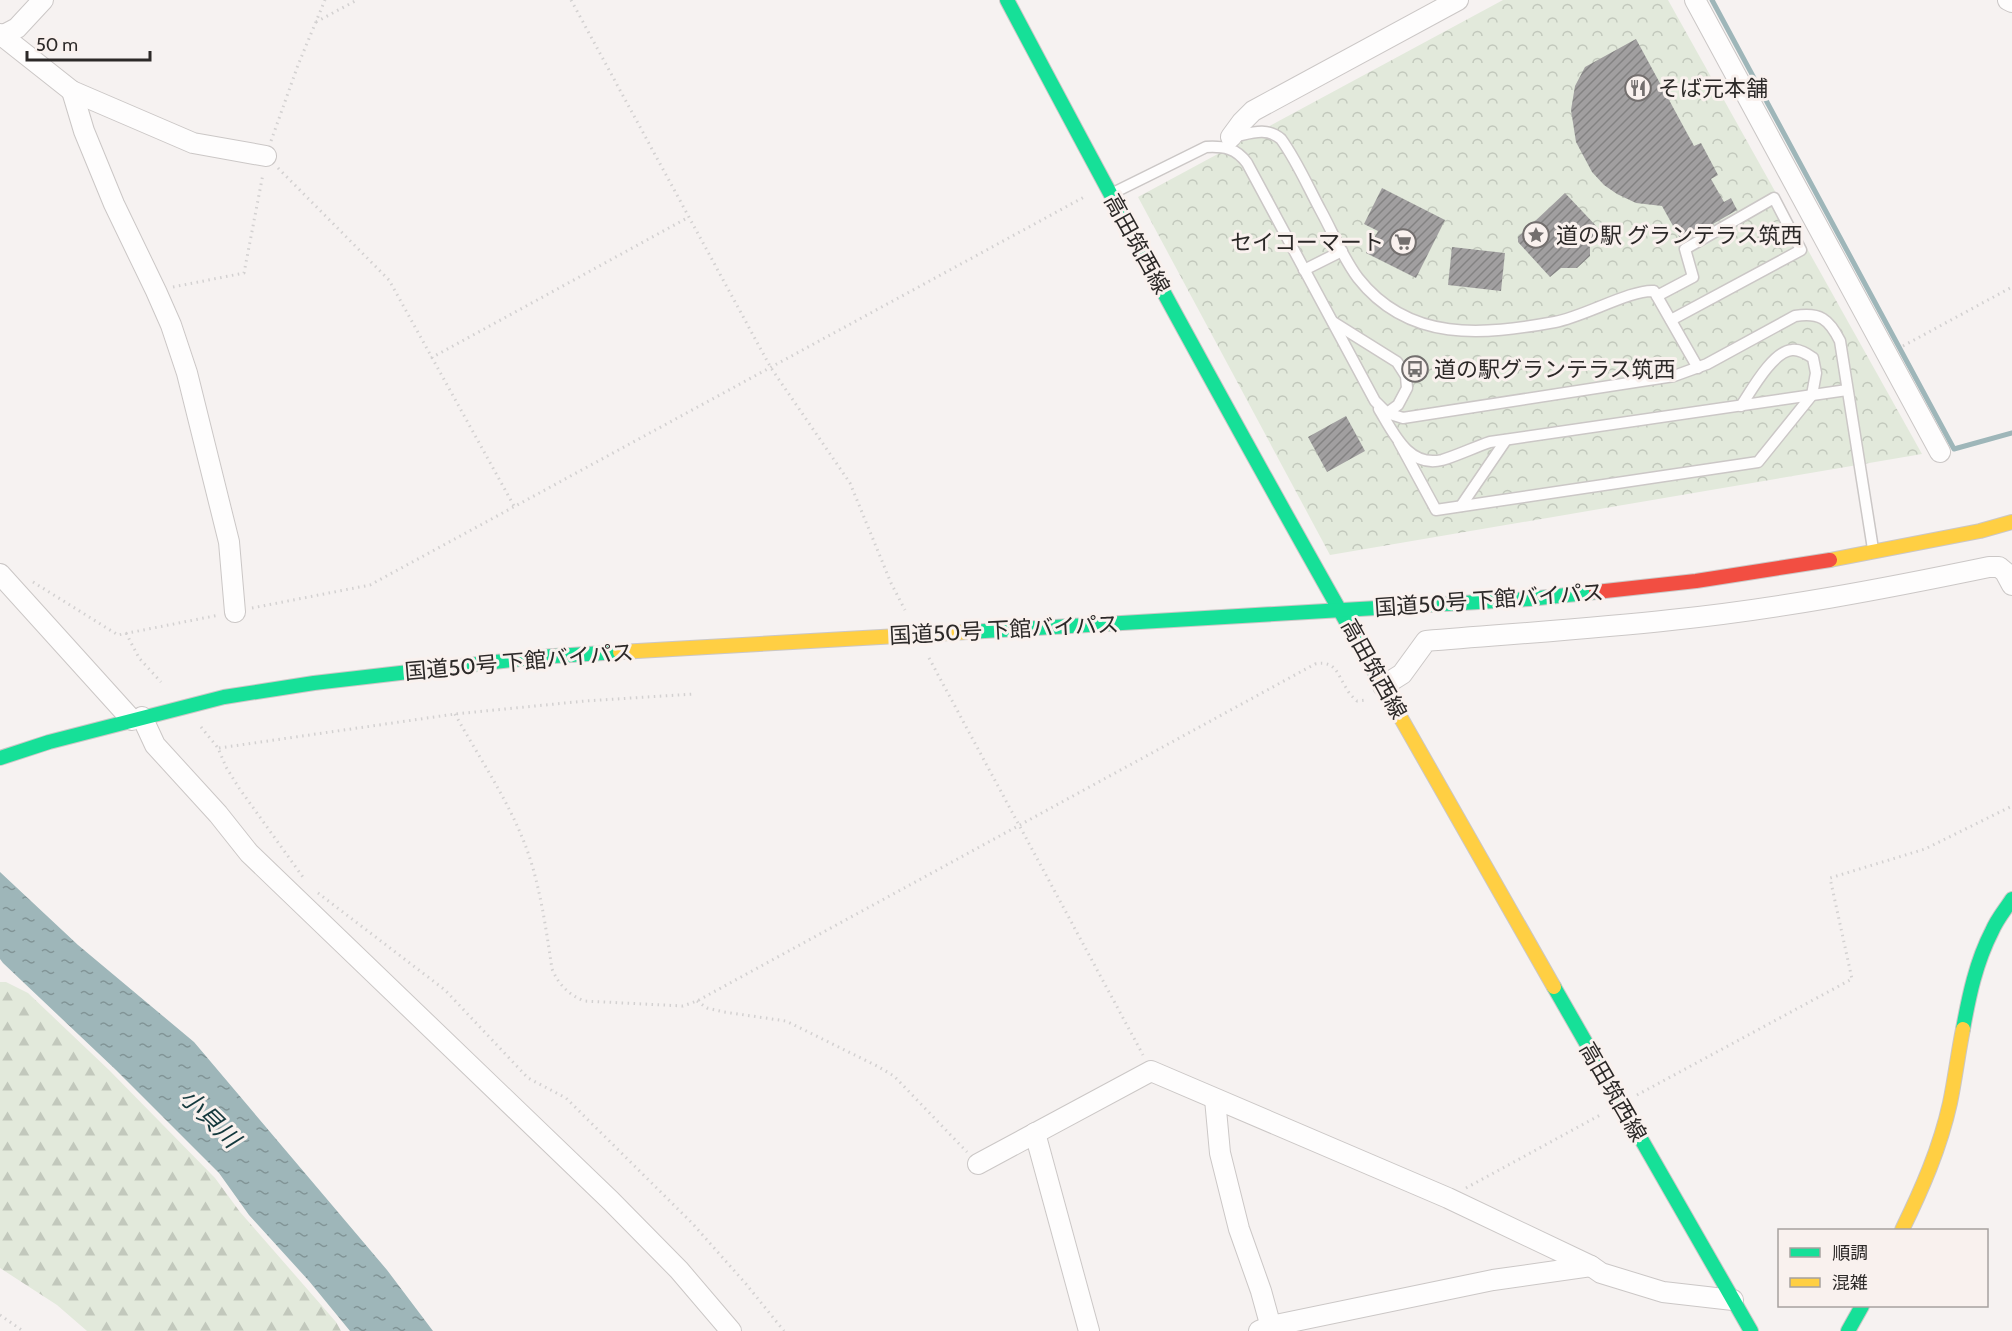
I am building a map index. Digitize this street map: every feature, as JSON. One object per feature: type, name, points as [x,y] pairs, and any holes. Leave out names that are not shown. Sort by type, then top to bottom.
[{"type":"main road","name":"高田筑西線","points":[[1007,0],[1107,190],[1269,486],[1620,1104],[1751,1329]]},
{"type":"main road","name":"国道50号 下館バイパス","points":[[0,758],[131,720],[224,697],[315,683],[538,657],[1529,599],[1696,581],[1874,552],[1980,531],[2012,522]]},
{"type":"main road","points":[[1902,1229],[1919,1196],[1938,1145],[1949,1104],[1974,978],[1992,930],[2012,899]]},
{"type":"main road","points":[[1848,1328],[1861,1307]]},
{"type":"street","points":[[43,0],[17,28],[1,36],[72,91],[193,143],[266,156]]},
{"type":"street","points":[[1231,137],[1253,111],[1458,0]]},
{"type":"street","points":[[1695,0],[1940,452]]},
{"type":"street","points":[[2008,0],[2012,2]]},
{"type":"street","points":[[72,91],[84,131],[114,204],[164,308],[187,373],[229,542],[235,612]]},
{"type":"street","points":[[2,565],[131,720],[218,814],[249,853],[611,1202],[679,1270],[731,1331]]},
{"type":"street","points":[[1385,690],[1402,674],[1426,641],[1694,617],[1842,596],[1989,567],[1999,567],[2005,572],[2012,585]]},
{"type":"street","points":[[978,1164],[1151,1071],[1448,1198],[1591,1266],[1600,1273],[1664,1292],[1733,1300]]},
{"type":"street","points":[[1215,1099],[1220,1153],[1267,1329],[1492,1280],[1591,1266]]},
{"type":"street","points":[[1035,1133],[1089,1331]]},
{"type":"lane","points":[[1107,190],[1231,137],[1265,130],[1281,139],[1358,277],[1379,300],[1412,320],[1443,330],[1475,332],[1555,322],[1576,317],[1646,290],[1654,291],[1698,368]]},
{"type":"lane","points":[[1206,147],[1223,147],[1239,153],[1247,163],[1436,510],[1758,462],[1812,395],[1816,373],[1814,358],[1804,352],[1790,350],[1778,356],[1759,377],[1741,405]]},
{"type":"lane","points":[[1657,296],[1693,277],[1685,249],[1774,198],[1801,250],[1671,320]]},
{"type":"lane","points":[[1304,270],[1342,251]]},
{"type":"lane","points":[[1375,401],[1387,413],[1403,418],[1413,418],[1674,376],[1698,368],[1795,316],[1810,313],[1828,321],[1840,341],[1874,552]]},
{"type":"lane","points":[[1332,321],[1397,362],[1406,375],[1407,388],[1398,405],[1387,413]]},
{"type":"lane","points":[[1399,442],[1417,457],[1429,461],[1443,460],[1490,442],[1847,390]]},
{"type":"lane","points":[[1461,506],[1506,440]]},
{"type":"path","points":[[314,22],[357,0]]},
{"type":"path","points":[[571,0],[771,368],[850,483],[891,583],[909,619]]},
{"type":"path","points":[[266,156],[388,280],[514,506]]},
{"type":"path","points":[[2,565],[118,635],[370,585],[771,368],[1107,190]]},
{"type":"path","points":[[431,358],[689,217]]},
{"type":"path","points":[[1904,346],[2012,287]]},
{"type":"path","points":[[126,633],[139,658],[161,682]]},
{"type":"path","points":[[929,658],[1151,1071]]},
{"type":"path","points":[[455,714],[506,801],[521,835],[532,863],[539,892],[552,969],[564,990],[584,1001],[621,1001],[682,1006],[697,1001],[1315,664],[1324,662],[1334,668],[1347,690],[1357,701],[1370,700],[1385,690]]},
{"type":"path","points":[[218,748],[455,714],[585,701],[694,694]]},
{"type":"path","points":[[199,725],[218,748],[235,781],[308,884]]},
{"type":"path","points":[[1448,1198],[1852,979],[1830,878],[1925,849],[2012,806]]},
{"type":"path","points":[[313,889],[445,990],[528,1078],[566,1098],[693,1224],[784,1331]]},
{"type":"path","points":[[697,1001],[707,1008],[724,1012],[786,1021],[877,1066],[894,1076],[978,1164]]},
{"type":"path","points":[[0,1315],[23,1331]]},
{"type":"green space","points":[[1503,0],[1668,0],[1922,454],[1330,555],[1138,197]]},
{"type":"green space","points":[[0,982],[6,982],[28,993],[109,1070],[215,1178],[240,1212],[336,1322],[341,1331],[87,1331],[57,1305],[0,1268]]},
{"type":"water","name":"小貝川","points":[[0,872],[78,945],[194,1042],[387,1270],[433,1331],[350,1331],[309,1281],[249,1215],[219,1173],[116,1070],[3,963],[0,959]]},
{"type":"building","points":[[1636,39],[1694,146],[1701,143],[1718,175],[1711,179],[1724,202],[1731,198],[1737,210],[1682,242],[1662,206],[1636,203],[1604,185],[1592,172],[1576,142],[1571,110],[1575,86],[1585,67]]},
{"type":"building","name":"セイコーマート","points":[[1382,188],[1445,220],[1416,278],[1366,253],[1378,231],[1364,224]]},
{"type":"building","points":[[1565,193],[1600,230],[1590,240],[1590,256],[1577,268],[1561,268],[1550,277],[1518,242],[1518,237]]},
{"type":"building","points":[[1452,247],[1505,253],[1501,291],[1448,285]]},
{"type":"building","points":[[1346,416],[1365,451],[1327,472],[1308,437]]},
{"type":"waterway","points":[[1712,0],[1954,449],[2012,433]]},
{"type":"traffic: fast","points":[[1007,0],[1189,340],[1377,676]]},
{"type":"traffic: fast","points":[[968,632],[1529,599],[1596,592]]},
{"type":"traffic: fast","points":[[0,758],[49,742],[224,697],[314,683],[538,657],[620,652]]},
{"type":"traffic: fast","points":[[1963,1029],[1977,967],[1986,943],[1996,922],[2012,899]]},
{"type":"traffic: fast","points":[[1554,987],[1751,1331]]},
{"type":"traffic: fast","points":[[1848,1331],[1861,1307]]},
{"type":"traffic: slow","points":[[1830,560],[1980,531],[2012,522]]},
{"type":"traffic: slow","points":[[620,652],[968,632]]},
{"type":"traffic: slow","points":[[1377,676],[1554,987]]},
{"type":"traffic: slow","points":[[1902,1229],[1941,1136],[1950,1103],[1963,1029]]},
{"type":"traffic: jam","points":[[1596,592],[1696,581],[1830,560]]},
{"type":"place","name":"そば元本舗","points":[[1638,88]]},
{"type":"place","name":"道の駅 グランテラス筑西","points":[[1536,235]]},
{"type":"place","name":"セイコーマート","points":[[1403,242]]},
{"type":"place","name":"道の駅グランテラス筑西","points":[[1415,369]]}]
